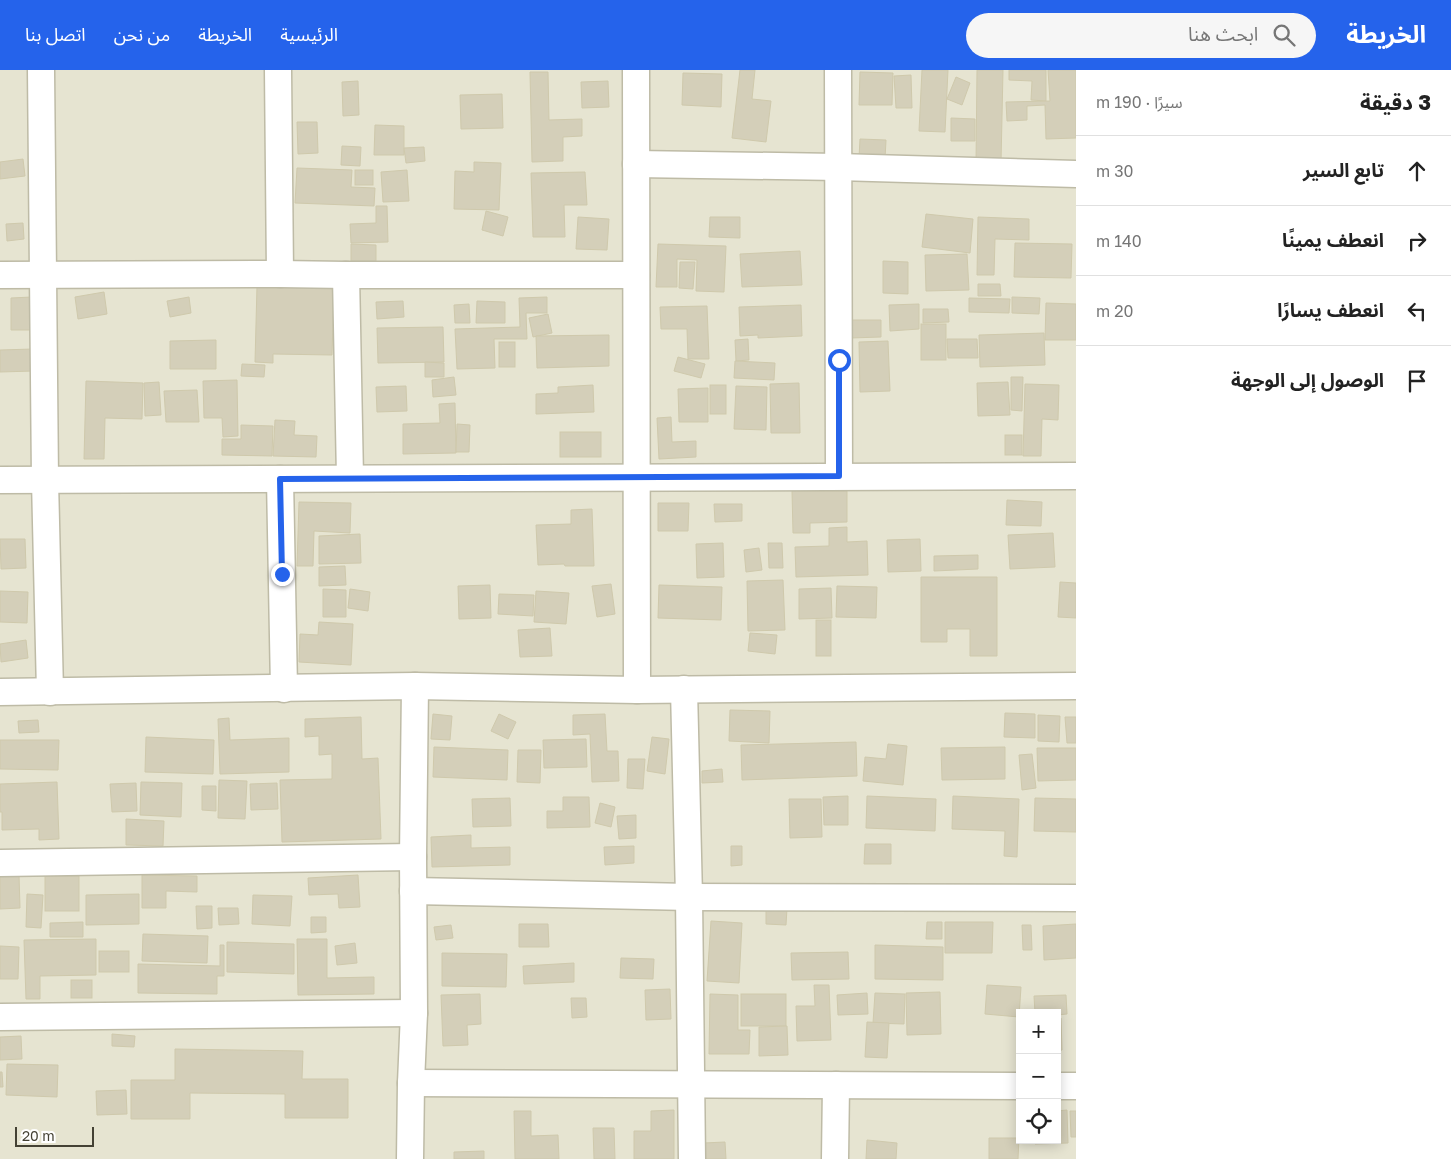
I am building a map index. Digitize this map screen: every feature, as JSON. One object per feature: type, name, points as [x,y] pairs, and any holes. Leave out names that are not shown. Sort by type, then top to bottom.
[{"type":"street","points":[[41,70],[45,480],[50,692]]},
{"type":"street","points":[[278,70],[280,274]]},
{"type":"street","points":[[636,70],[637,690]]},
{"type":"street","points":[[838,70],[839,476]]},
{"type":"street","points":[[636,164],[838,167],[1076,174]]},
{"type":"street","points":[[0,275],[636,275]]},
{"type":"street","points":[[346,275],[350,478]]},
{"type":"street","points":[[0,480],[1076,476]]},
{"type":"street","points":[[280,479],[284,689]]},
{"type":"street","points":[[410,1159],[414,1013],[415,686]]},
{"type":"street","points":[[0,692],[415,686],[637,690],[1076,686]]},
{"type":"street","points":[[684,689],[692,1159]]},
{"type":"street","points":[[0,863],[413,857]]},
{"type":"street","points":[[413,891],[689,897],[1076,898]]},
{"type":"street","points":[[0,1018],[414,1013]]},
{"type":"street","points":[[411,1083],[1016,1086]]},
{"type":"street","points":[[835,1159],[836,1085]]},
{"type":"street","points":[[1061,1086],[1076,1086]]},
{"type":"shaded area","points":[[0,70],[1076,70],[1076,1159],[0,1159]]},
{"type":"building","points":[[740,70],[755,70],[752,99],[771,101],[766,142],[732,138]]},
{"type":"building","points":[[922,70],[948,70],[945,132],[919,131]]},
{"type":"building","points":[[977,70],[1003,70],[1001,163],[976,163]]},
{"type":"building","points":[[1009,70],[1046,70],[1046,101],[1031,100],[1032,81],[1009,80]]},
{"type":"building","points":[[1048,70],[1076,70],[1076,138],[1046,139],[1045,105],[1027,106],[1027,120],[1007,121],[1006,102],[1050,101]]},
{"type":"building","points":[[530,72],[548,72],[549,120],[582,119],[582,136],[563,137],[563,161],[532,162]]},
{"type":"building","points":[[860,72],[893,73],[892,105],[859,105]]},
{"type":"building","points":[[683,73],[722,74],[721,107],[682,105]]},
{"type":"building","points":[[911,75],[912,108],[896,108],[894,76]]},
{"type":"building","points":[[956,77],[970,83],[962,105],[947,99]]},
{"type":"building","points":[[358,81],[359,115],[343,116],[342,82]]},
{"type":"building","points":[[608,81],[609,107],[582,108],[581,82]]},
{"type":"building","points":[[502,94],[503,128],[461,129],[460,95]]},
{"type":"building","points":[[951,118],[975,119],[975,141],[951,141]]},
{"type":"building","points":[[297,122],[317,122],[318,153],[298,154]]},
{"type":"building","points":[[375,125],[404,126],[404,155],[374,155]]},
{"type":"building","points":[[860,139],[886,140],[885,159],[859,158]]},
{"type":"building","points":[[342,146],[361,147],[360,166],[341,165]]},
{"type":"building","points":[[424,147],[425,161],[406,163],[404,148]]},
{"type":"building","points":[[23,159],[25,176],[0,179],[0,162]]},
{"type":"building","points":[[474,162],[501,163],[499,210],[454,209],[455,171],[474,172]]},
{"type":"building","points":[[297,168],[352,170],[351,187],[375,188],[374,206],[295,203]]},
{"type":"building","points":[[355,170],[373,170],[373,185],[355,185]]},
{"type":"building","points":[[407,170],[409,201],[383,202],[381,172]]},
{"type":"building","points":[[585,172],[587,205],[564,205],[565,237],[533,237],[531,173]]},
{"type":"building","points":[[376,206],[387,206],[388,242],[351,243],[350,224],[376,223]]},
{"type":"building","points":[[486,211],[508,217],[503,236],[482,230]]},
{"type":"building","points":[[926,214],[973,219],[970,253],[922,247]]},
{"type":"building","points":[[578,217],[609,219],[607,250],[576,249]]},
{"type":"building","points":[[710,217],[740,217],[740,238],[709,237]]},
{"type":"building","points":[[978,217],[1029,219],[1029,240],[995,239],[994,275],[977,275]]},
{"type":"building","points":[[23,223],[24,239],[7,241],[6,224]]},
{"type":"building","points":[[1015,243],[1072,244],[1071,278],[1014,277]]},
{"type":"building","points":[[351,244],[376,245],[376,261],[351,261]]},
{"type":"building","points":[[658,244],[726,246],[724,292],[696,291],[697,260],[677,259],[677,287],[656,287]]},
{"type":"building","points":[[800,251],[802,285],[742,287],[740,254]]},
{"type":"building","points":[[967,254],[969,290],[926,291],[925,255]]},
{"type":"building","points":[[883,261],[908,262],[908,294],[883,293]]},
{"type":"building","points":[[680,262],[695,262],[693,289],[679,288]]},
{"type":"building","points":[[978,284],[1000,284],[1001,296],[978,296]]},
{"type":"building","points":[[257,286],[334,288],[332,355],[273,354],[273,363],[255,362]]},
{"type":"building","points":[[104,292],[107,314],[78,319],[75,297]]},
{"type":"building","points":[[32,297],[33,330],[11,330],[11,298]]},
{"type":"building","points":[[189,297],[191,313],[170,317],[167,301]]},
{"type":"building","points":[[547,297],[547,313],[526,313],[527,339],[494,339],[495,368],[457,369],[455,329],[520,327],[519,298]]},
{"type":"building","points":[[1012,297],[1040,298],[1039,314],[1012,313]]},
{"type":"building","points":[[969,298],[1010,299],[1009,313],[969,312]]},
{"type":"building","points":[[403,301],[404,317],[377,319],[376,302]]},
{"type":"building","points":[[477,301],[505,302],[505,323],[476,323]]},
{"type":"building","points":[[1046,303],[1076,304],[1076,340],[1045,340]]},
{"type":"building","points":[[469,304],[470,323],[455,323],[454,305]]},
{"type":"building","points":[[919,304],[919,329],[890,331],[889,305]]},
{"type":"building","points":[[801,305],[802,336],[758,338],[758,335],[740,336],[739,307]]},
{"type":"building","points":[[707,306],[709,359],[688,359],[687,329],[661,329],[660,307]]},
{"type":"building","points":[[923,309],[948,309],[949,322],[923,323]]},
{"type":"building","points":[[548,314],[552,333],[533,337],[529,318]]},
{"type":"building","points":[[849,320],[881,320],[881,337],[850,338]]},
{"type":"building","points":[[921,324],[946,324],[946,360],[921,360]]},
{"type":"building","points":[[443,327],[444,362],[378,363],[377,328]]},
{"type":"building","points":[[1044,333],[1045,365],[980,367],[979,335]]},
{"type":"building","points":[[609,335],[609,366],[537,368],[536,336]]},
{"type":"building","points":[[748,339],[749,360],[736,361],[735,340]]},
{"type":"building","points":[[947,339],[977,339],[978,358],[948,358]]},
{"type":"building","points":[[216,340],[216,369],[170,369],[170,341]]},
{"type":"building","points":[[888,341],[890,391],[860,392],[859,342]]},
{"type":"building","points":[[499,342],[515,342],[515,367],[499,367]]},
{"type":"building","points":[[33,349],[34,371],[0,372],[0,350]]},
{"type":"building","points":[[678,357],[705,364],[701,378],[674,371]]},
{"type":"building","points":[[735,361],[775,363],[774,380],[734,378]]},
{"type":"building","points":[[425,362],[444,363],[444,377],[425,377]]},
{"type":"building","points":[[242,364],[265,365],[264,377],[241,376]]},
{"type":"building","points":[[454,377],[456,395],[433,397],[432,380]]},
{"type":"building","points":[[1011,377],[1023,377],[1022,411],[1011,410]]},
{"type":"building","points":[[237,380],[238,436],[223,437],[222,418],[204,418],[203,381]]},
{"type":"building","points":[[86,381],[143,383],[142,419],[105,418],[104,459],[84,459]]},
{"type":"building","points":[[159,382],[161,415],[145,416],[144,383]]},
{"type":"building","points":[[1008,382],[1010,415],[978,416],[977,383]]},
{"type":"building","points":[[799,383],[800,433],[771,433],[770,384]]},
{"type":"building","points":[[1025,384],[1059,385],[1058,420],[1042,419],[1041,456],[1023,456]]},
{"type":"building","points":[[593,385],[594,412],[536,414],[536,394],[558,393],[558,387]]},
{"type":"building","points":[[710,385],[726,385],[726,414],[710,414]]},
{"type":"building","points":[[406,386],[407,411],[377,412],[376,387]]},
{"type":"building","points":[[736,386],[767,387],[766,430],[734,429]]},
{"type":"building","points":[[708,388],[708,422],[679,422],[678,389]]},
{"type":"building","points":[[197,390],[199,422],[166,422],[164,391]]},
{"type":"building","points":[[455,403],[456,453],[403,454],[403,424],[440,423],[439,404]]},
{"type":"building","points":[[671,417],[672,442],[696,441],[696,457],[659,459],[657,418]]},
{"type":"building","points":[[275,420],[295,421],[294,435],[317,436],[316,457],[273,456]]},
{"type":"building","points":[[457,424],[470,425],[469,452],[456,452]]},
{"type":"building","points":[[241,425],[273,426],[272,456],[222,455],[222,439],[241,439]]},
{"type":"building","points":[[560,432],[601,432],[601,457],[560,457]]},
{"type":"building","points":[[1005,435],[1022,435],[1022,455],[1005,455]]},
{"type":"building","points":[[792,491],[847,491],[847,522],[810,523],[810,533],[793,533]]},
{"type":"building","points":[[1007,500],[1042,502],[1041,526],[1006,525]]},
{"type":"building","points":[[299,502],[351,503],[350,533],[314,531],[313,566],[297,566]]},
{"type":"building","points":[[658,503],[689,503],[688,531],[658,531]]},
{"type":"building","points":[[714,504],[742,504],[742,521],[715,522]]},
{"type":"building","points":[[592,509],[594,566],[538,565],[536,525],[571,524],[571,510]]},
{"type":"building","points":[[847,527],[847,542],[867,541],[868,575],[796,577],[795,547],[829,546],[829,528]]},
{"type":"building","points":[[1053,533],[1055,567],[1010,569],[1008,535]]},
{"type":"building","points":[[360,534],[361,563],[319,564],[319,536]]},
{"type":"building","points":[[0,539],[25,539],[26,568],[1,569]]},
{"type":"building","points":[[920,539],[921,571],[888,572],[887,540]]},
{"type":"building","points":[[723,543],[724,577],[697,578],[696,544]]},
{"type":"building","points":[[768,543],[782,543],[783,568],[769,568]]},
{"type":"building","points":[[759,548],[762,570],[746,572],[744,550]]},
{"type":"building","points":[[978,555],[978,569],[934,571],[934,556]]},
{"type":"building","points":[[345,566],[346,585],[319,586],[319,567]]},
{"type":"building","points":[[921,577],[997,577],[997,656],[970,656],[970,629],[947,629],[947,642],[921,642]]},
{"type":"building","points":[[783,580],[785,630],[748,631],[747,581]]},
{"type":"building","points":[[1060,582],[1076,583],[1076,618],[1058,617]]},
{"type":"building","points":[[611,584],[615,614],[597,617],[592,586]]},
{"type":"building","points":[[490,585],[491,618],[459,619],[458,586]]},
{"type":"building","points":[[659,585],[722,587],[721,620],[658,618]]},
{"type":"building","points":[[837,586],[877,587],[876,618],[836,617]]},
{"type":"building","points":[[831,588],[832,618],[799,619],[799,589]]},
{"type":"building","points":[[323,589],[346,590],[346,617],[323,617]]},
{"type":"building","points":[[350,589],[370,592],[368,611],[348,608]]},
{"type":"building","points":[[0,591],[28,592],[27,623],[0,622]]},
{"type":"building","points":[[536,591],[569,593],[566,624],[534,622]]},
{"type":"building","points":[[499,594],[534,595],[533,616],[498,614]]},
{"type":"building","points":[[816,620],[831,620],[831,656],[816,656]]},
{"type":"building","points":[[319,622],[353,624],[351,665],[299,662],[300,634],[318,635]]},
{"type":"building","points":[[550,628],[552,656],[520,657],[518,630]]},
{"type":"building","points":[[750,633],[777,635],[775,654],[748,651]]},
{"type":"building","points":[[26,640],[28,658],[1,662],[0,644]]},
{"type":"building","points":[[730,710],[770,711],[769,743],[729,741]]},
{"type":"building","points":[[1005,713],[1035,714],[1035,738],[1004,737]]},
{"type":"building","points":[[433,714],[452,716],[450,740],[431,739]]},
{"type":"building","points":[[499,714],[516,722],[508,739],[491,731]]},
{"type":"building","points":[[605,714],[607,751],[618,751],[619,781],[592,782],[590,734],[573,735],[573,715]]},
{"type":"building","points":[[1038,715],[1060,716],[1059,742],[1038,741]]},
{"type":"building","points":[[361,717],[362,759],[378,758],[381,839],[282,842],[280,780],[332,779],[332,754],[319,755],[319,736],[305,737],[305,719]]},
{"type":"building","points":[[1065,717],[1076,717],[1076,743],[1067,743]]},
{"type":"building","points":[[229,718],[230,740],[289,738],[289,772],[220,774],[218,719]]},
{"type":"building","points":[[38,720],[39,732],[19,733],[18,721]]},
{"type":"building","points":[[146,737],[214,740],[213,774],[145,772]]},
{"type":"building","points":[[652,737],[669,739],[665,774],[647,771]]},
{"type":"building","points":[[586,739],[587,767],[544,768],[543,740]]},
{"type":"building","points":[[0,740],[59,740],[58,770],[0,769]]},
{"type":"building","points":[[856,742],[857,776],[742,780],[741,745]]},
{"type":"building","points":[[888,744],[907,746],[903,785],[863,781],[865,757],[886,759]]},
{"type":"building","points":[[434,747],[508,750],[507,780],[433,777]]},
{"type":"building","points":[[1005,747],[1005,779],[942,780],[941,748]]},
{"type":"building","points":[[1037,748],[1076,748],[1076,780],[1038,781]]},
{"type":"building","points":[[518,750],[541,750],[540,783],[517,782]]},
{"type":"building","points":[[1032,754],[1036,788],[1022,790],[1019,755]]},
{"type":"building","points":[[628,759],[645,759],[643,789],[627,788]]},
{"type":"building","points":[[722,769],[723,782],[702,783],[702,771]]},
{"type":"building","points":[[219,780],[247,781],[245,819],[218,818]]},
{"type":"building","points":[[57,782],[59,839],[39,840],[39,829],[2,830],[0,784]]},
{"type":"building","points":[[141,782],[182,783],[181,817],[140,815]]},
{"type":"building","points":[[136,783],[137,811],[112,812],[110,784]]},
{"type":"building","points":[[277,783],[278,809],[251,810],[250,784]]},
{"type":"building","points":[[202,786],[216,786],[216,811],[202,810]]},
{"type":"building","points":[[848,796],[848,825],[824,825],[823,797]]},
{"type":"building","points":[[867,796],[936,799],[935,831],[866,828]]},
{"type":"building","points":[[953,796],[1019,799],[1017,857],[1004,856],[1005,831],[952,829]]},
{"type":"building","points":[[563,797],[589,797],[590,827],[547,828],[547,811],[563,811]]},
{"type":"building","points":[[510,798],[511,826],[473,827],[472,799]]},
{"type":"building","points":[[1035,798],[1076,799],[1076,832],[1034,831]]},
{"type":"building","points":[[789,799],[821,799],[822,837],[790,838]]},
{"type":"building","points":[[600,803],[615,807],[611,827],[595,823]]},
{"type":"building","points":[[636,815],[636,838],[619,839],[617,816]]},
{"type":"building","points":[[126,819],[164,821],[163,846],[126,845]]},
{"type":"building","points":[[471,835],[471,848],[510,847],[510,865],[432,867],[431,837]]},
{"type":"building","points":[[865,844],[891,844],[891,864],[864,864]]},
{"type":"building","points":[[634,846],[634,863],[605,865],[604,847]]},
{"type":"building","points":[[731,846],[742,846],[742,865],[731,866]]},
{"type":"building","points":[[19,875],[20,908],[0,909],[0,876]]},
{"type":"building","points":[[142,875],[197,876],[197,892],[166,891],[166,908],[142,908]]},
{"type":"building","points":[[358,875],[360,907],[339,908],[338,894],[309,895],[308,878]]},
{"type":"building","points":[[45,876],[79,876],[79,911],[45,911]]},
{"type":"building","points":[[27,894],[43,895],[41,928],[26,927]]},
{"type":"building","points":[[139,894],[139,924],[86,925],[86,895]]},
{"type":"building","points":[[253,895],[292,896],[290,926],[252,924]]},
{"type":"building","points":[[196,906],[212,906],[212,928],[197,929]]},
{"type":"building","points":[[766,907],[787,908],[786,925],[766,924]]},
{"type":"building","points":[[218,908],[238,908],[239,924],[219,925]]},
{"type":"building","points":[[311,917],[326,917],[326,932],[311,933]]},
{"type":"building","points":[[711,921],[742,923],[739,983],[707,981]]},
{"type":"building","points":[[83,922],[83,937],[50,937],[50,923]]},
{"type":"building","points":[[927,922],[942,922],[942,939],[926,939]]},
{"type":"building","points":[[945,922],[993,922],[992,953],[945,953]]},
{"type":"building","points":[[519,924],[548,924],[549,947],[519,947]]},
{"type":"building","points":[[1076,924],[1076,958],[1044,960],[1043,926]]},
{"type":"building","points":[[451,925],[453,938],[436,940],[434,927]]},
{"type":"building","points":[[1022,925],[1031,925],[1032,950],[1023,950]]},
{"type":"building","points":[[143,934],[208,936],[207,963],[142,961]]},
{"type":"building","points":[[96,939],[96,975],[40,976],[40,999],[26,999],[24,940]]},
{"type":"building","points":[[297,939],[327,939],[327,978],[374,977],[374,994],[298,995]]},
{"type":"building","points":[[227,942],[294,944],[294,974],[227,972]]},
{"type":"building","points":[[355,943],[357,963],[337,965],[335,946]]},
{"type":"building","points":[[220,945],[224,945],[224,976],[217,976],[217,994],[138,993],[138,964],[220,966]]},
{"type":"building","points":[[875,945],[943,947],[943,980],[875,979]]},
{"type":"building","points":[[0,946],[19,947],[18,979],[0,979]]},
{"type":"building","points":[[99,951],[129,951],[129,972],[99,972]]},
{"type":"building","points":[[848,952],[849,979],[792,980],[791,953]]},
{"type":"building","points":[[442,953],[507,954],[506,987],[442,986]]},
{"type":"building","points":[[621,958],[654,959],[653,979],[620,978]]},
{"type":"building","points":[[574,963],[574,982],[524,984],[523,966]]},
{"type":"building","points":[[71,980],[92,980],[92,998],[71,998]]},
{"type":"building","points":[[814,985],[829,985],[831,1040],[797,1041],[796,1006],[815,1006]]},
{"type":"building","points":[[987,985],[1021,987],[1020,1009],[1016,1009],[1016,1017],[985,1014]]},
{"type":"building","points":[[670,989],[671,1019],[646,1020],[645,990]]},
{"type":"building","points":[[940,992],[941,1034],[907,1035],[906,993]]},
{"type":"building","points":[[867,993],[868,1014],[838,1015],[837,995]]},
{"type":"building","points":[[875,993],[905,994],[904,1024],[873,1023]]},
{"type":"building","points":[[480,994],[481,1024],[467,1025],[468,1045],[443,1046],[441,995]]},
{"type":"building","points":[[710,994],[738,995],[738,1030],[750,1030],[749,1054],[709,1054]]},
{"type":"building","points":[[741,994],[786,994],[786,1026],[741,1026]]},
{"type":"building","points":[[1066,995],[1067,1014],[1061,1015],[1061,1009],[1035,1009],[1034,996]]},
{"type":"building","points":[[571,998],[586,998],[587,1017],[572,1018]]},
{"type":"building","points":[[1061,1018],[1062,1050],[1061,1050]]},
{"type":"building","points":[[867,1022],[889,1023],[887,1058],[865,1057]]},
{"type":"building","points":[[787,1026],[788,1055],[759,1056],[759,1027]]},
{"type":"building","points":[[112,1034],[135,1036],[134,1047],[112,1046]]},
{"type":"building","points":[[21,1036],[22,1059],[0,1060],[0,1037]]},
{"type":"building","points":[[175,1049],[303,1051],[302,1079],[348,1079],[348,1118],[285,1118],[285,1094],[190,1093],[190,1119],[131,1119],[131,1080],[175,1080]]},
{"type":"building","points":[[7,1064],[58,1065],[57,1097],[6,1095]]},
{"type":"building","points":[[0,1072],[2,1072],[3,1087],[0,1087]]},
{"type":"building","points":[[126,1090],[127,1114],[97,1115],[96,1091]]},
{"type":"building","points":[[674,1110],[674,1159],[634,1159],[634,1131],[651,1131],[651,1111]]},
{"type":"building","points":[[1067,1110],[1068,1143],[1061,1143],[1061,1111]]},
{"type":"building","points":[[514,1111],[531,1111],[531,1136],[558,1135],[559,1159],[515,1159]]},
{"type":"building","points":[[1070,1111],[1076,1111],[1076,1137],[1071,1137]]},
{"type":"building","points":[[593,1128],[614,1128],[615,1159],[594,1159]]},
{"type":"building","points":[[989,1138],[1016,1138],[1016,1144],[1019,1144],[1018,1159],[989,1159]]},
{"type":"building","points":[[867,1140],[897,1143],[896,1159],[866,1159]]},
{"type":"building","points":[[725,1142],[726,1159],[704,1159],[704,1143]]},
{"type":"building","points":[[484,1151],[484,1159],[454,1159],[454,1152]]},
{"type":"route","points":[[282,574],[280,479],[839,476],[839,360]]}]
